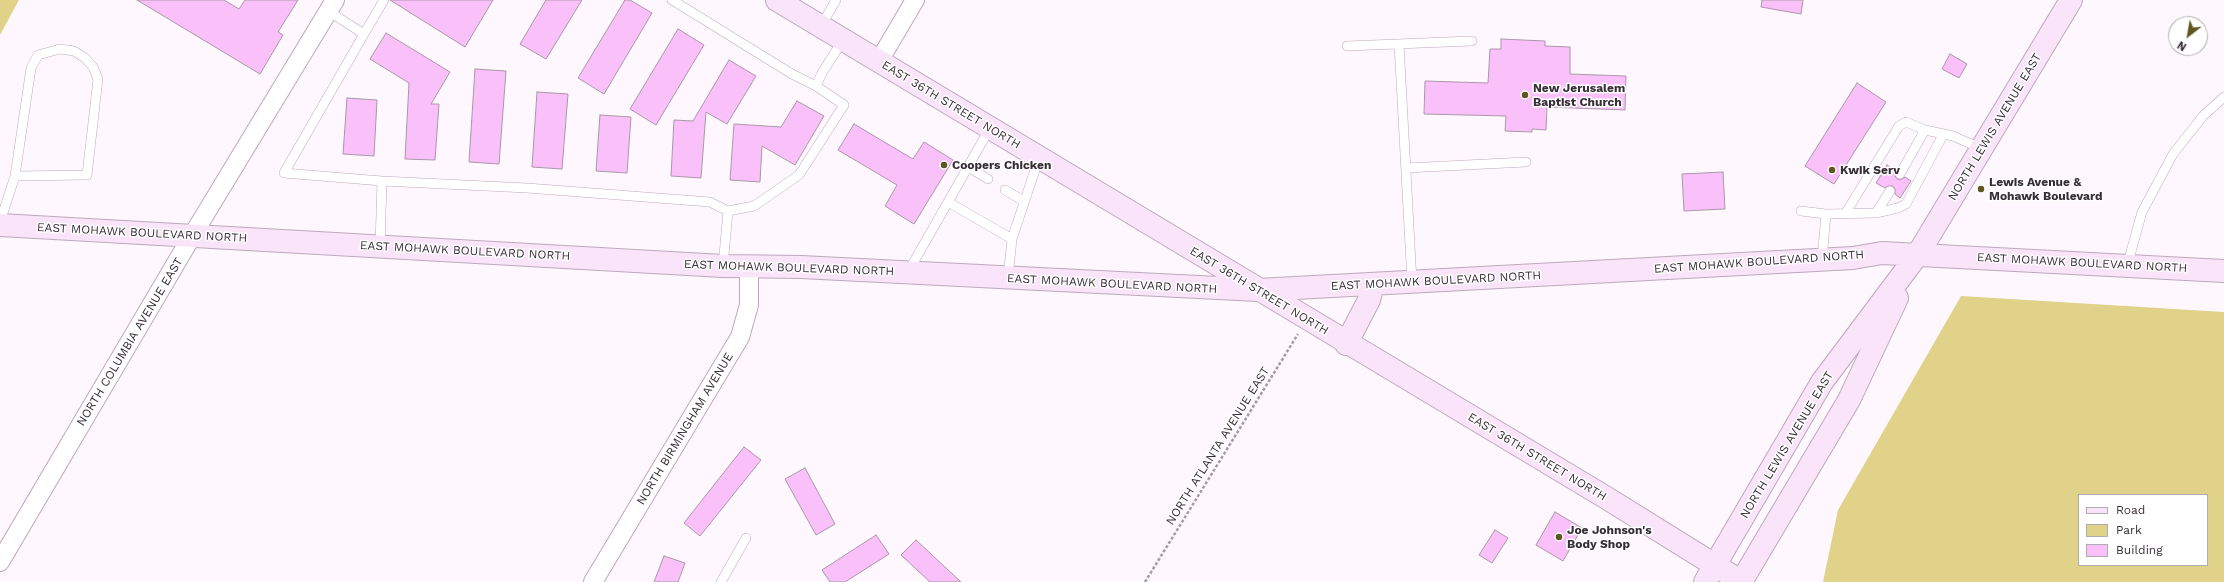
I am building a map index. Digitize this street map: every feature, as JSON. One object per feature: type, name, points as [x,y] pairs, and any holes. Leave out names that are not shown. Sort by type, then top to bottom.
[{"type":"main road","name":"EAST 36TH STREET NORTH","points":[[777,0],[1346,344],[1605,497],[1710,574],[1742,582]]},
{"type":"main road","name":"NORTH LEWIS AVENUE EAST","points":[[1710,574],[1822,382],[1918,254],[2071,0]]},
{"type":"main road","name":"EAST MOHAWK BOULEVARD NORTH","points":[[0,225],[723,266],[801,267],[1258,290],[1853,258],[1882,253],[2224,271]]},
{"type":"main road","name":"NORTH LEWIS AVENUE EAST","points":[[1742,582],[1849,400],[1918,254]]},
{"type":"main road","points":[[1346,344],[1369,300],[1373,284]]},
{"type":"street","points":[[878,61],[915,0]]},
{"type":"street","name":"NORTH COLUMBIA AVENUE EAST","points":[[0,562],[192,236],[331,6]]},
{"type":"street","name":"NORTH BIRMINGHAM AVENUE","points":[[593,582],[740,337],[749,305],[749,266]]},
{"type":"lane","points":[[384,0],[284,173],[382,181],[527,188],[710,202],[728,211],[754,206],[799,176],[844,105],[816,86],[792,74],[672,0]]},
{"type":"lane","points":[[820,26],[836,0]]},
{"type":"lane","points":[[331,6],[364,34]]},
{"type":"lane","points":[[816,86],[822,73],[843,40]]},
{"type":"lane","points":[[1347,46],[1472,41]]},
{"type":"lane","points":[[1399,44],[1412,282]]},
{"type":"lane","points":[[0,222],[15,176],[31,68],[38,55],[60,49],[74,51],[85,58],[94,67],[98,79],[87,176],[15,176]]},
{"type":"lane","points":[[2127,266],[2142,212],[2173,154],[2203,116],[2224,97]]},
{"type":"lane","points":[[1845,214],[1899,126],[1906,122],[1925,130],[1953,136],[1982,149]]},
{"type":"lane","points":[[908,273],[990,128]]},
{"type":"lane","points":[[1900,174],[1925,130]]},
{"type":"lane","points":[[1801,211],[1826,214],[1876,213],[1898,208],[1906,204],[1943,135]]},
{"type":"lane","points":[[1008,278],[1012,240],[1039,158]]},
{"type":"lane","points":[[1406,168],[1526,162]]},
{"type":"lane","points":[[968,166],[988,179]]},
{"type":"lane","points":[[380,246],[382,181]]},
{"type":"lane","points":[[1005,190],[1024,201]]},
{"type":"lane","points":[[1876,213],[1890,191]]},
{"type":"lane","points":[[948,202],[1012,240]]},
{"type":"lane","points":[[723,266],[728,211]]},
{"type":"lane","points":[[1822,259],[1826,214]]},
{"type":"lane","points":[[721,582],[746,538]]},
{"type":"path","name":"NORTH ATLANTA AVENUE EAST","points":[[1145,582],[1307,320]]},
{"type":"green space","points":[[0,0],[19,0],[0,35]]},
{"type":"green space","points":[[1961,296],[2224,312],[2224,582],[1823,582],[1838,510]]},
{"type":"building","points":[[137,0],[224,0],[239,9],[245,0],[298,0],[278,32],[283,35],[260,74]]},
{"type":"building","points":[[390,0],[493,0],[465,47]]},
{"type":"building","points":[[546,0],[582,0],[546,59],[520,44]]},
{"type":"building","points":[[625,0],[630,0],[652,13],[604,94],[578,78]]},
{"type":"building","points":[[1762,0],[1803,0],[1801,14],[1761,7]]},
{"type":"building","points":[[678,29],[704,45],[656,125],[630,109]]},
{"type":"building","points":[[386,33],[450,72],[431,104],[439,104],[435,160],[405,159],[409,83],[370,59]]},
{"type":"building","name":"New Jerusalem Baptist Church","points":[[1501,39],[1545,41],[1545,46],[1570,47],[1570,74],[1626,76],[1625,110],[1547,107],[1546,130],[1532,129],[1532,132],[1505,131],[1506,116],[1424,114],[1425,81],[1488,83],[1490,49],[1501,49]]},
{"type":"building","points":[[1950,54],[1967,64],[1959,78],[1942,69]]},
{"type":"building","points":[[729,60],[756,76],[727,124],[706,112],[701,178],[671,176],[674,120],[693,121]]},
{"type":"building","points":[[475,69],[506,71],[499,164],[469,162]]},
{"type":"building","points":[[1857,83],[1886,102],[1834,184],[1805,166]]},
{"type":"building","points":[[537,92],[568,94],[562,169],[532,167]]},
{"type":"building","points":[[347,98],[377,100],[374,156],[343,154]]},
{"type":"building","points":[[797,101],[824,116],[795,165],[762,146],[760,182],[730,180],[734,124],[781,127]]},
{"type":"building","points":[[600,115],[631,117],[627,173],[596,171]]},
{"type":"building","points":[[854,124],[913,159],[924,142],[953,160],[914,224],[885,206],[897,185],[838,150]]},
{"type":"building","points":[[1887,165],[1895,170],[1894,174],[1897,179],[1900,180],[1905,177],[1911,181],[1900,198],[1895,194],[1895,189],[1893,186],[1888,186],[1885,188],[1876,183]]},
{"type":"building","points":[[1723,172],[1725,209],[1684,211],[1682,174]]},
{"type":"building","points":[[744,447],[761,460],[700,536],[684,523]]},
{"type":"building","points":[[805,468],[835,524],[816,535],[785,479]]},
{"type":"building","name":"Joe Johnson's Body Shop","points":[[1555,512],[1582,528],[1563,561],[1536,545]]},
{"type":"building","points":[[1495,530],[1508,538],[1492,563],[1479,555]]},
{"type":"building","points":[[876,535],[889,554],[845,582],[830,582],[822,570]]},
{"type":"building","points":[[916,540],[961,582],[930,582],[901,555]]},
{"type":"building","points":[[664,556],[685,563],[678,582],[654,582]]},
{"type":"place","name":"New Jerusalem Baptist Church","points":[[1525,95]]},
{"type":"place","name":"Coopers Chicken","points":[[944,165]]},
{"type":"place","name":"Kwik Serv","points":[[1832,170]]},
{"type":"place","name":"Lewis Avenue & Mohawk Boulevard","points":[[1981,189]]},
{"type":"place","name":"Joe Johnson's Body Shop","points":[[1559,537]]}]
